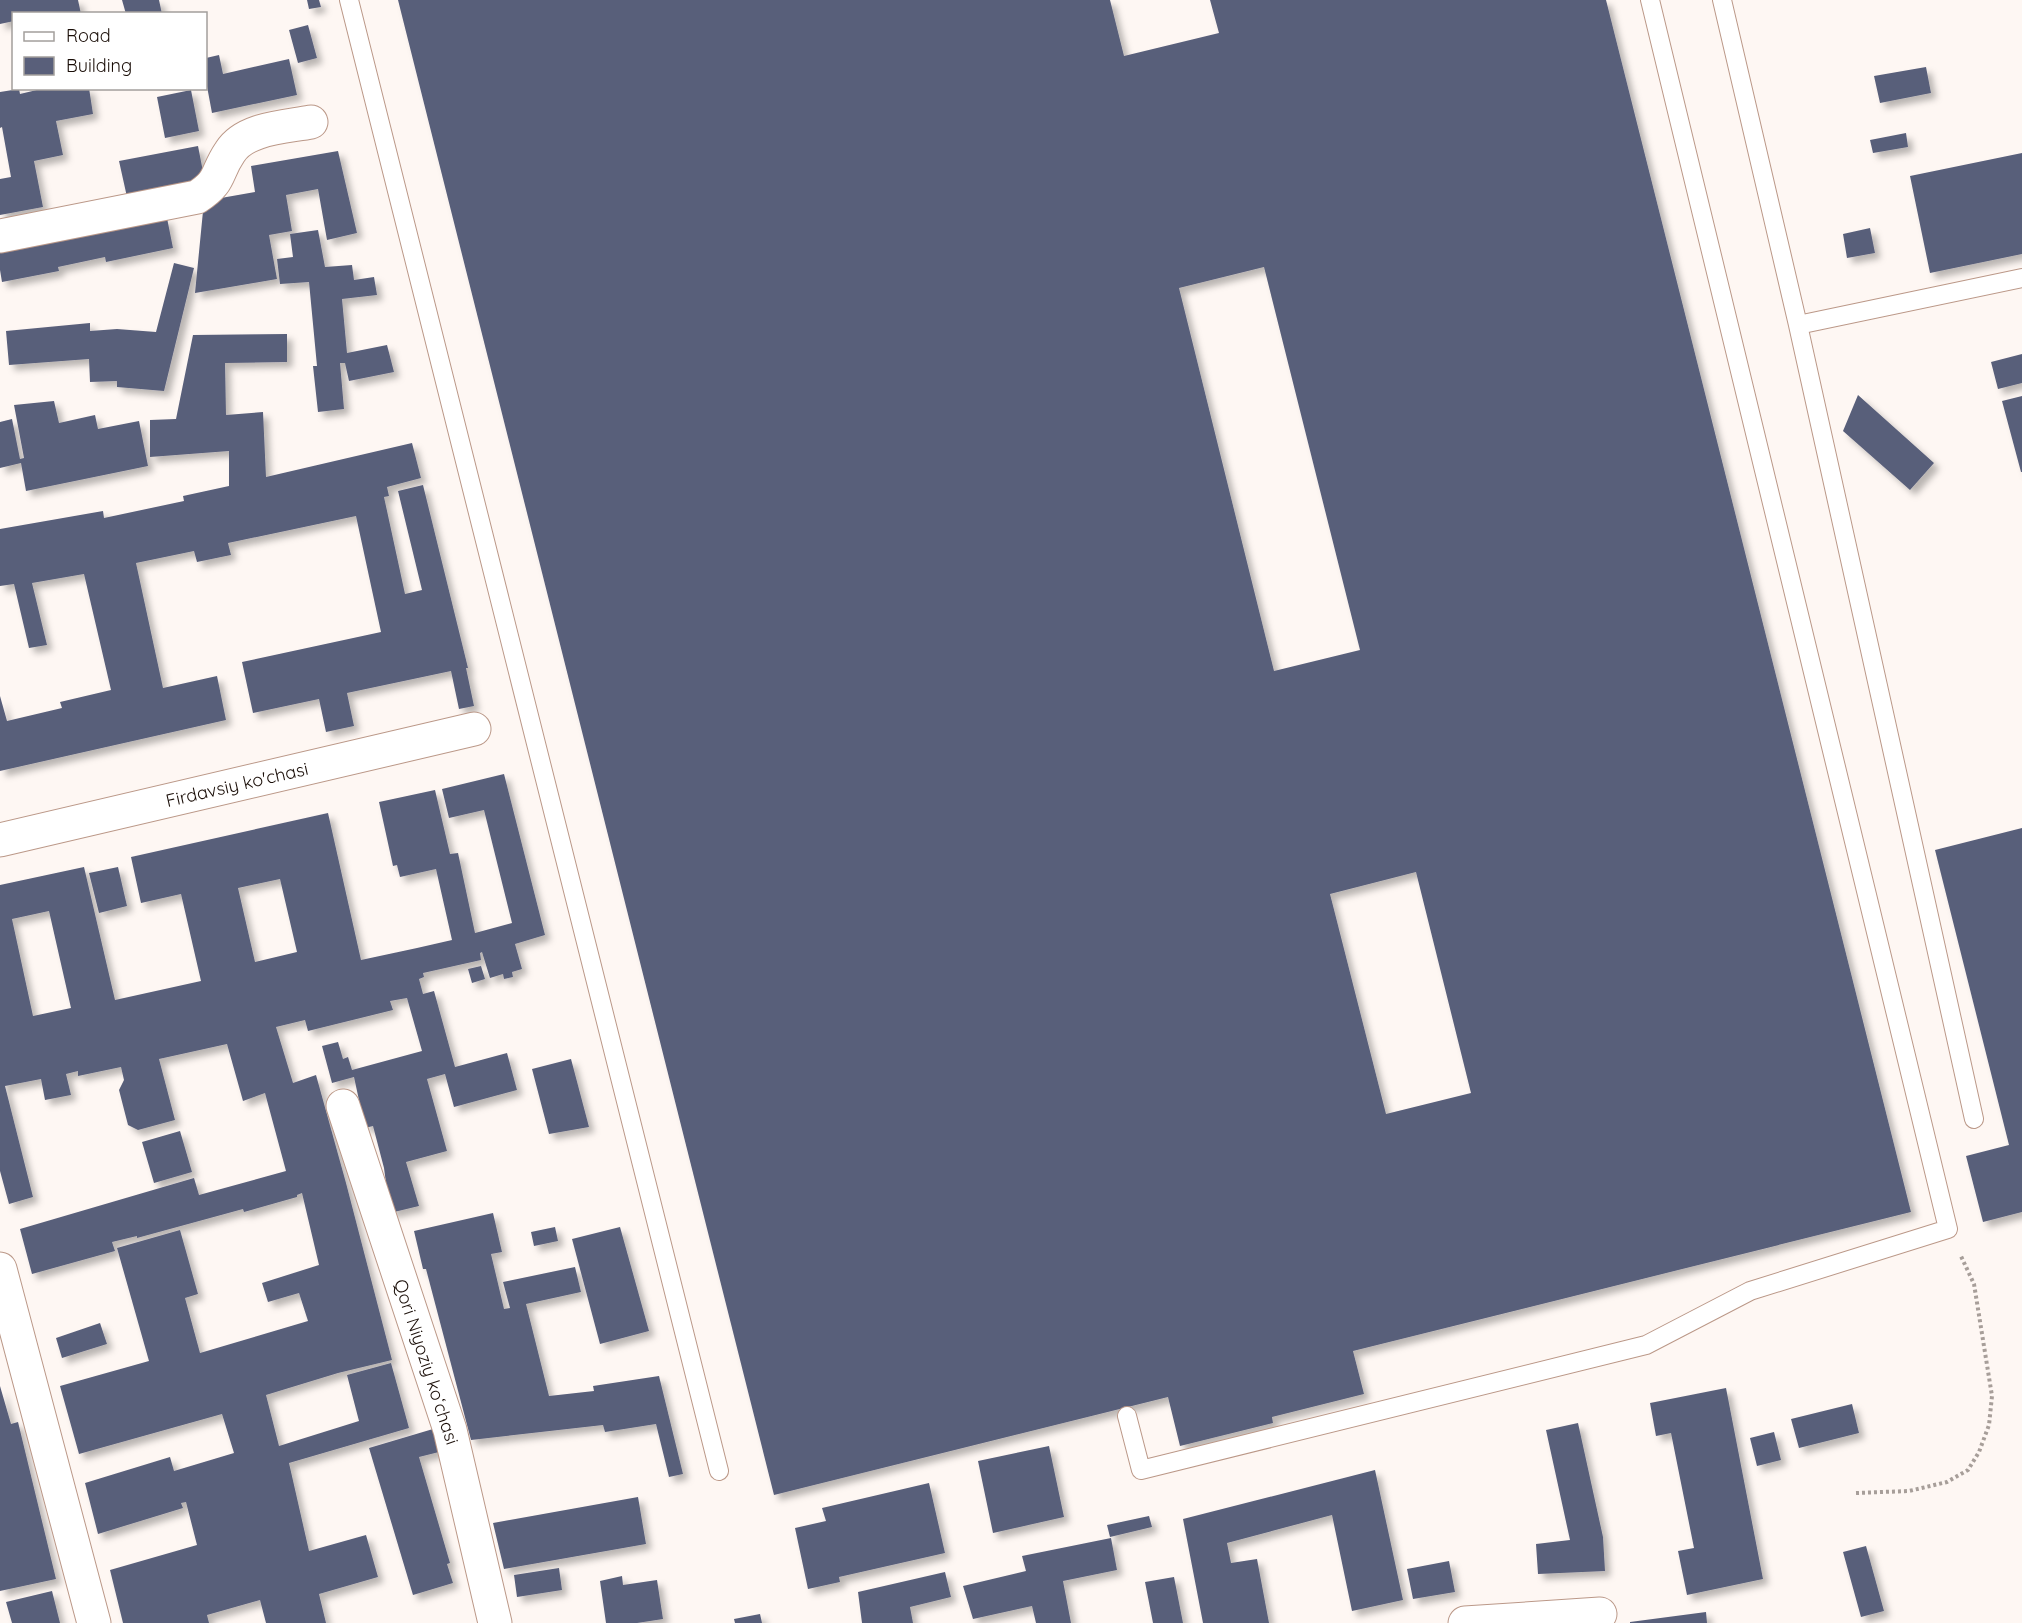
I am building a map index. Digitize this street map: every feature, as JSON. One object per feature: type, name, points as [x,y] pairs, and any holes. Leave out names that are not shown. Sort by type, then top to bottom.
[{"type":"street","points":[[0,236],[197,197],[211,188],[231,150],[244,138],[311,122]]},
{"type":"street","name":"Firdavsiy ko'chasi","points":[[0,840],[474,729]]},
{"type":"street","name":"Qori Niyoziy koʻchasi","points":[[343,1106],[450,1430],[495,1623]]},
{"type":"street","points":[[0,1269],[94,1623]]},
{"type":"street","points":[[1465,1623],[1600,1614]]},
{"type":"lane","points":[[349,0],[719,1471]]},
{"type":"lane","points":[[1127,1416],[1141,1470],[1646,1345],[1750,1292],[1948,1229],[1650,0]]},
{"type":"lane","points":[[1722,0],[1798,324],[1974,1119]]},
{"type":"lane","points":[[1798,324],[2022,278]]},
{"type":"path","points":[[1856,1493],[1909,1491],[1947,1482],[1968,1470],[1979,1452],[1989,1425],[1992,1396],[1974,1284],[1948,1229]]},
{"type":"building","points":[[0,0],[78,0],[81,12],[12,12],[12,21],[0,24]]},
{"type":"building","points":[[122,0],[159,0],[162,12],[125,12]]},
{"type":"building","points":[[307,0],[319,0],[321,7],[309,9]]},
{"type":"building","points":[[398,0],[1110,0],[1124,56],[1219,33],[1210,0],[1606,0],[1911,1212],[1353,1351],[1364,1394],[1272,1417],[1273,1423],[1180,1446],[1168,1397],[774,1495]],"holes":[[[1264,267],[1360,650],[1274,671],[1179,288]],[[1416,872],[1471,1093],[1386,1114],[1330,894]]]},
{"type":"building","points":[[308,25],[317,58],[298,63],[289,30]]},
{"type":"building","points":[[219,55],[223,74],[289,59],[297,95],[212,113],[207,86],[207,58]]},
{"type":"building","points":[[1926,67],[1931,93],[1880,103],[1874,76]]},
{"type":"building","points":[[19,90],[20,94],[37,90],[89,90],[93,114],[56,121],[63,155],[34,161],[43,207],[0,215],[0,179],[11,177],[2,127],[0,128],[0,92]]},
{"type":"building","points":[[191,90],[199,131],[165,138],[157,97]]},
{"type":"building","points":[[1906,133],[1908,147],[1873,153],[1870,140]]},
{"type":"building","points":[[198,146],[205,182],[127,197],[119,161]]},
{"type":"building","points":[[338,151],[357,233],[327,240],[318,189],[286,195],[292,231],[269,235],[277,279],[195,293],[204,201],[255,192],[251,166]]},
{"type":"building","points":[[2022,153],[2022,254],[1930,273],[1910,176]]},
{"type":"building","points":[[167,218],[173,248],[106,262],[105,257],[58,267],[59,271],[2,282],[0,246]]},
{"type":"building","points":[[1870,228],[1875,253],[1847,258],[1843,234]]},
{"type":"building","points":[[318,230],[325,267],[352,265],[354,280],[374,277],[377,295],[342,299],[347,353],[387,345],[394,372],[349,381],[345,363],[340,363],[344,409],[318,412],[313,366],[317,366],[309,282],[280,284],[277,259],[293,257],[290,234]]},
{"type":"building","points":[[174,263],[194,268],[164,391],[117,387],[117,381],[90,382],[89,359],[9,365],[6,331],[90,323],[90,331],[117,329],[156,332]]},
{"type":"building","points":[[287,334],[287,362],[225,363],[226,415],[263,412],[266,477],[412,443],[421,478],[387,487],[389,496],[384,497],[405,594],[422,590],[398,491],[423,485],[468,668],[466,668],[474,706],[459,709],[451,671],[347,693],[354,726],[326,732],[319,699],[253,713],[242,662],[381,632],[356,516],[228,543],[231,555],[197,562],[194,551],[136,563],[163,688],[217,676],[226,720],[0,771],[0,696],[7,721],[62,708],[60,702],[111,690],[84,574],[32,583],[47,645],[29,648],[14,584],[0,586],[0,529],[103,511],[104,518],[184,501],[183,496],[229,486],[229,451],[150,457],[150,420],[176,419],[193,335]]},
{"type":"building","points":[[2022,354],[2022,383],[1998,389],[1991,362]]},
{"type":"building","points":[[1858,395],[1934,463],[1910,490],[1843,431]]},
{"type":"building","points":[[2022,396],[2022,472],[2021,472],[2002,401]]},
{"type":"building","points":[[54,401],[59,423],[95,415],[98,429],[139,421],[148,466],[26,491],[21,463],[0,468],[0,422],[12,419],[20,459],[24,458],[14,405]]},
{"type":"building","points":[[504,774],[545,935],[515,944],[522,969],[512,972],[513,977],[504,979],[503,974],[490,978],[482,952],[480,953],[481,960],[423,973],[424,977],[419,979],[423,994],[434,991],[455,1067],[507,1053],[517,1090],[454,1107],[445,1074],[427,1079],[447,1151],[406,1162],[419,1206],[390,1213],[384,1168],[373,1126],[365,1128],[354,1077],[332,1083],[322,1046],[338,1042],[343,1059],[348,1057],[352,1070],[422,1051],[407,998],[390,1001],[393,1010],[308,1031],[305,1020],[276,1027],[293,1083],[316,1075],[392,1360],[338,1373],[266,1395],[279,1446],[359,1421],[347,1375],[391,1363],[409,1428],[289,1463],[309,1551],[366,1535],[378,1577],[319,1594],[326,1623],[266,1623],[260,1600],[207,1615],[209,1623],[123,1623],[110,1570],[197,1545],[186,1502],[181,1503],[183,1508],[98,1534],[85,1483],[170,1457],[174,1471],[234,1453],[222,1414],[79,1454],[60,1386],[149,1361],[117,1248],[180,1230],[198,1294],[185,1298],[200,1353],[308,1321],[299,1293],[268,1302],[262,1283],[319,1265],[302,1193],[297,1197],[244,1212],[243,1209],[137,1238],[137,1236],[112,1242],[115,1251],[32,1274],[20,1229],[194,1178],[199,1195],[286,1171],[265,1093],[243,1101],[227,1044],[159,1059],[175,1120],[138,1130],[128,1125],[119,1090],[124,1080],[121,1067],[78,1076],[78,1071],[66,1074],[71,1095],[45,1100],[41,1079],[5,1086],[33,1197],[9,1204],[0,1171],[0,885],[84,867],[115,1000],[201,981],[181,894],[141,903],[131,857],[328,813],[361,960],[417,948],[452,940],[436,869],[400,877],[397,865],[393,866],[379,802],[435,790],[450,854],[458,853],[475,933],[512,923],[484,810],[449,818],[442,789]],"holes":[[[280,879],[297,952],[255,962],[238,888]],[[49,911],[71,1008],[33,1016],[12,919]]]},
{"type":"building","points":[[2022,828],[2022,1212],[1983,1222],[1966,1156],[2009,1145],[1935,850]]},
{"type":"building","points":[[118,867],[127,906],[99,913],[89,873]]},
{"type":"building","points":[[481,966],[485,979],[472,983],[468,969]]},
{"type":"building","points":[[571,1059],[589,1127],[549,1134],[532,1069]]},
{"type":"building","points":[[180,1131],[192,1172],[154,1183],[142,1142]]},
{"type":"building","points":[[493,1213],[502,1252],[491,1254],[504,1309],[510,1308],[503,1282],[575,1267],[581,1292],[526,1304],[549,1396],[594,1391],[593,1386],[659,1376],[683,1474],[669,1477],[656,1424],[605,1432],[603,1425],[471,1440],[414,1231]]},
{"type":"building","points":[[555,1227],[558,1241],[534,1246],[531,1232]]},
{"type":"building","points":[[620,1227],[649,1331],[600,1344],[572,1239]]},
{"type":"building","points":[[100,1323],[107,1344],[62,1358],[56,1338]]},
{"type":"building","points":[[0,1386],[11,1424],[18,1422],[56,1579],[0,1591]]},
{"type":"building","points":[[1726,1388],[1763,1579],[1687,1595],[1678,1551],[1694,1548],[1671,1433],[1656,1436],[1650,1403]]},
{"type":"building","points":[[1852,1404],[1859,1433],[1799,1448],[1791,1419]]},
{"type":"building","points":[[1578,1423],[1603,1537],[1605,1571],[1538,1574],[1536,1544],[1570,1540],[1546,1430]]},
{"type":"building","points":[[433,1429],[439,1452],[419,1457],[450,1563],[447,1564],[453,1583],[413,1595],[369,1448]]},
{"type":"building","points":[[1774,1432],[1781,1460],[1757,1466],[1750,1438]]},
{"type":"building","points":[[1049,1446],[1064,1517],[993,1533],[978,1461]]},
{"type":"building","points":[[1375,1470],[1403,1600],[1352,1611],[1332,1515],[1227,1543],[1231,1563],[1257,1559],[1269,1623],[1203,1623],[1183,1519]]},
{"type":"building","points":[[929,1483],[945,1553],[839,1577],[840,1582],[808,1589],[795,1528],[826,1521],[822,1508]]},
{"type":"building","points":[[638,1497],[646,1544],[504,1569],[493,1523]]},
{"type":"building","points":[[1149,1516],[1152,1527],[1110,1537],[1107,1525]]},
{"type":"building","points":[[1111,1538],[1117,1570],[1063,1581],[1071,1623],[1036,1623],[1032,1606],[973,1619],[963,1586],[1026,1571],[1022,1556]]},
{"type":"building","points":[[1866,1546],[1884,1611],[1861,1617],[1843,1552]]},
{"type":"building","points":[[1449,1561],[1455,1592],[1413,1599],[1407,1569]]},
{"type":"building","points":[[559,1568],[562,1590],[517,1597],[514,1575]]},
{"type":"building","points":[[945,1572],[951,1597],[910,1607],[913,1623],[862,1623],[858,1592]]},
{"type":"building","points":[[622,1576],[623,1585],[657,1580],[663,1619],[637,1623],[606,1623],[600,1581]]},
{"type":"building","points":[[1174,1577],[1183,1623],[1153,1623],[1145,1582]]},
{"type":"building","points":[[52,1591],[60,1623],[12,1623],[6,1602]]},
{"type":"building","points":[[1706,1612],[1707,1623],[1630,1623],[1630,1622]]},
{"type":"building","points":[[760,1614],[762,1623],[735,1623],[734,1619]]}]
